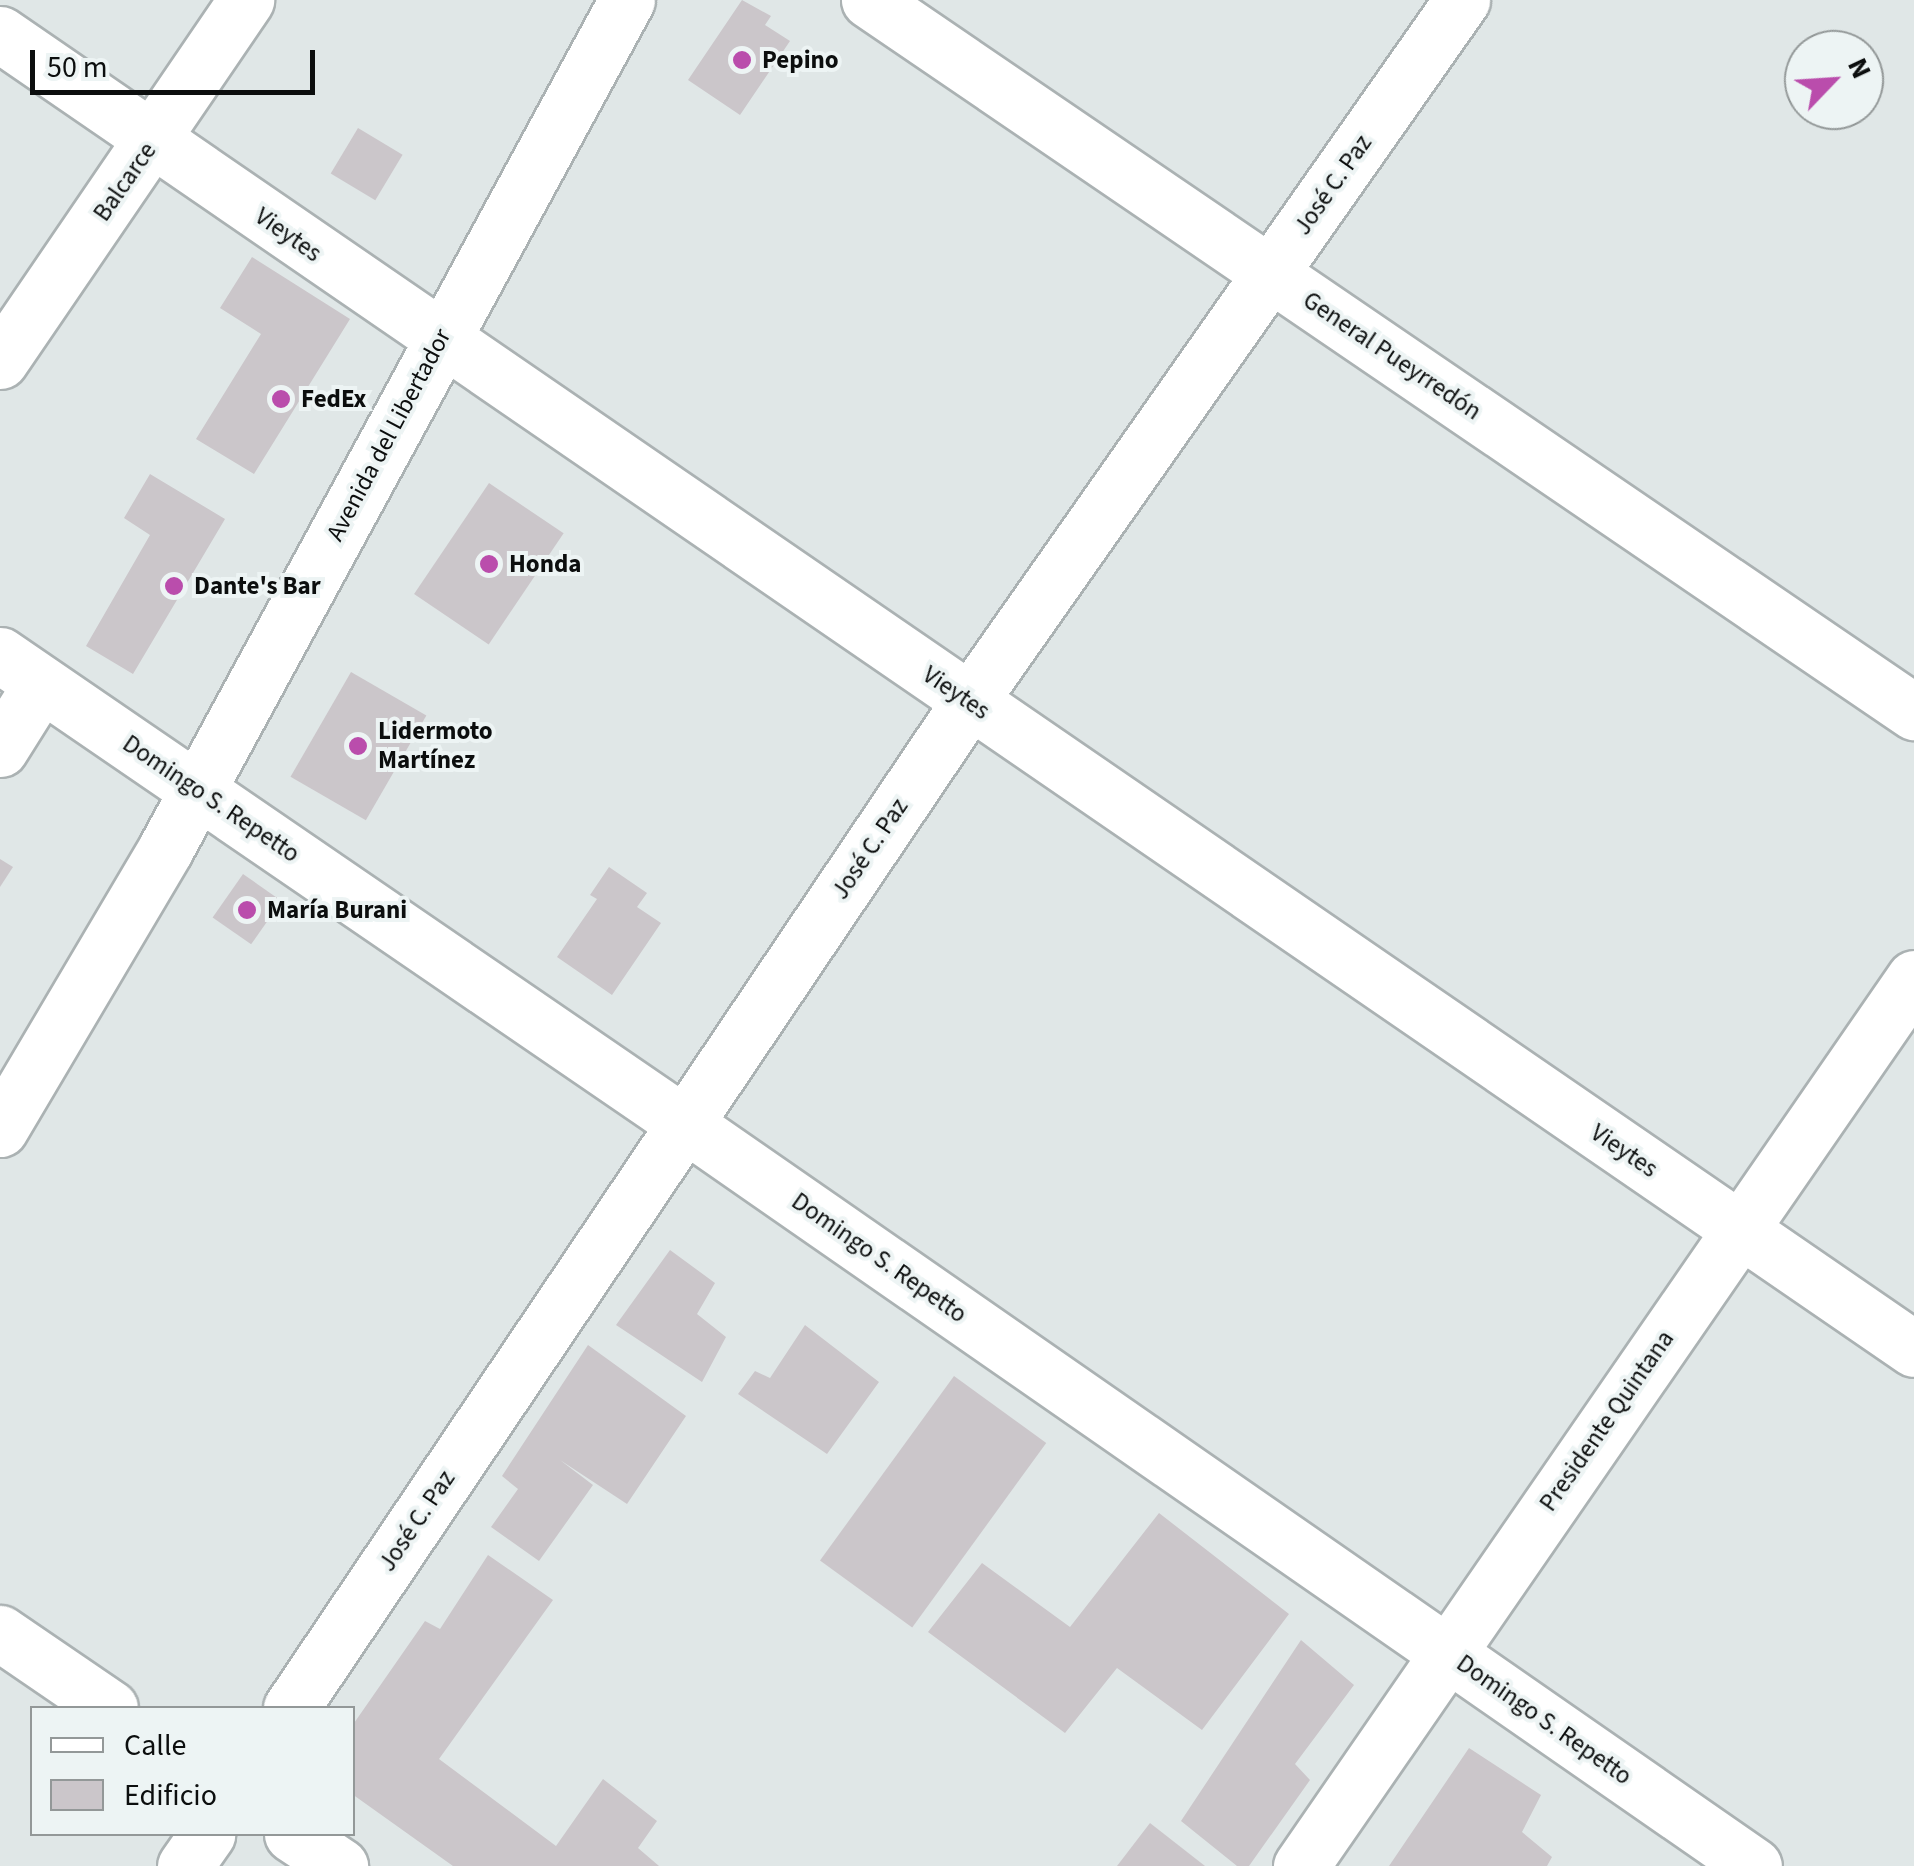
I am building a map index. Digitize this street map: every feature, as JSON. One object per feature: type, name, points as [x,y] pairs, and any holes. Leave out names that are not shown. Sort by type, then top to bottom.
[{"type":"street","name":"Balcarce","points":[[0,362],[154,141],[246,0]]},
{"type":"street","name":"Avenida del Libertador","points":[[0,1128],[198,790],[627,0]]},
{"type":"street","name":"General Pueyrredón","points":[[869,0],[1914,712]]},
{"type":"street","name":"José C. Paz","points":[[292,1706],[969,702],[1462,0]]},
{"type":"street","name":"Vieytes","points":[[0,34],[440,340],[1914,1349]]},
{"type":"street","name":"Domingo S. Repetto","points":[[21,669],[1754,1866]]},
{"type":"street","points":[[0,749],[21,669]]},
{"type":"street","name":"Presidente Quintana","points":[[1302,1866],[1914,978]]},
{"type":"street","points":[[0,1633],[107,1706]]},
{"type":"street","points":[[185,1866],[206,1836]]},
{"type":"street","points":[[295,1836],[340,1866]]},
{"type":"building","points":[[742,0],[771,16],[765,25],[790,41],[740,115],[688,80]]},
{"type":"building","points":[[358,128],[403,155],[375,200],[331,173]]},
{"type":"building","points":[[252,257],[350,319],[254,474],[196,439],[261,334],[220,308]]},
{"type":"building","points":[[150,474],[225,519],[133,674],[86,646],[150,535],[124,518]]},
{"type":"building","name":"Honda","points":[[489,483],[564,533],[489,644],[414,594]]},
{"type":"building","name":"Lidermoto Martínez","points":[[351,672],[426,716],[366,820],[290,777]]},
{"type":"building","points":[[0,859],[13,867],[0,887]]},
{"type":"building","points":[[609,867],[647,893],[637,907],[661,923],[612,995],[557,957],[597,899],[590,895]]},
{"type":"building","name":"María Burani","points":[[243,874],[282,901],[251,944],[213,917]]},
{"type":"building","points":[[670,1250],[715,1283],[697,1314],[726,1337],[702,1382],[616,1325]]},
{"type":"building","points":[[805,1325],[879,1382],[827,1454],[738,1394],[755,1371],[770,1378]]},
{"type":"building","points":[[588,1345],[686,1416],[627,1504],[560,1460],[593,1485],[539,1561],[491,1527],[518,1489],[502,1476]]},
{"type":"building","points":[[954,1376],[1046,1443],[912,1627],[820,1560]]},
{"type":"building","points":[[1159,1513],[1289,1614],[1202,1730],[1117,1668],[1065,1733],[928,1632],[982,1563],[1070,1627]]},
{"type":"building","points":[[488,1555],[553,1600],[439,1759],[556,1846],[603,1779],[657,1821],[638,1848],[659,1866],[453,1866],[355,1796],[355,1722],[425,1621],[440,1629]]},
{"type":"building","points":[[1301,1640],[1354,1685],[1295,1764],[1310,1780],[1249,1866],[1237,1866],[1181,1821]]},
{"type":"building","points":[[1469,1748],[1541,1795],[1522,1832],[1552,1857],[1547,1866],[1389,1866]]},
{"type":"building","points":[[1150,1823],[1205,1866],[1117,1866]]},
{"type":"place","name":"Pepino","points":[[742,60]]},
{"type":"place","name":"FedEx","points":[[281,399]]},
{"type":"place","name":"Honda","points":[[489,564]]},
{"type":"place","name":"Dante's Bar","points":[[174,586]]},
{"type":"place","name":"Lidermoto Martínez","points":[[358,746]]},
{"type":"place","name":"María Burani","points":[[247,910]]}]
